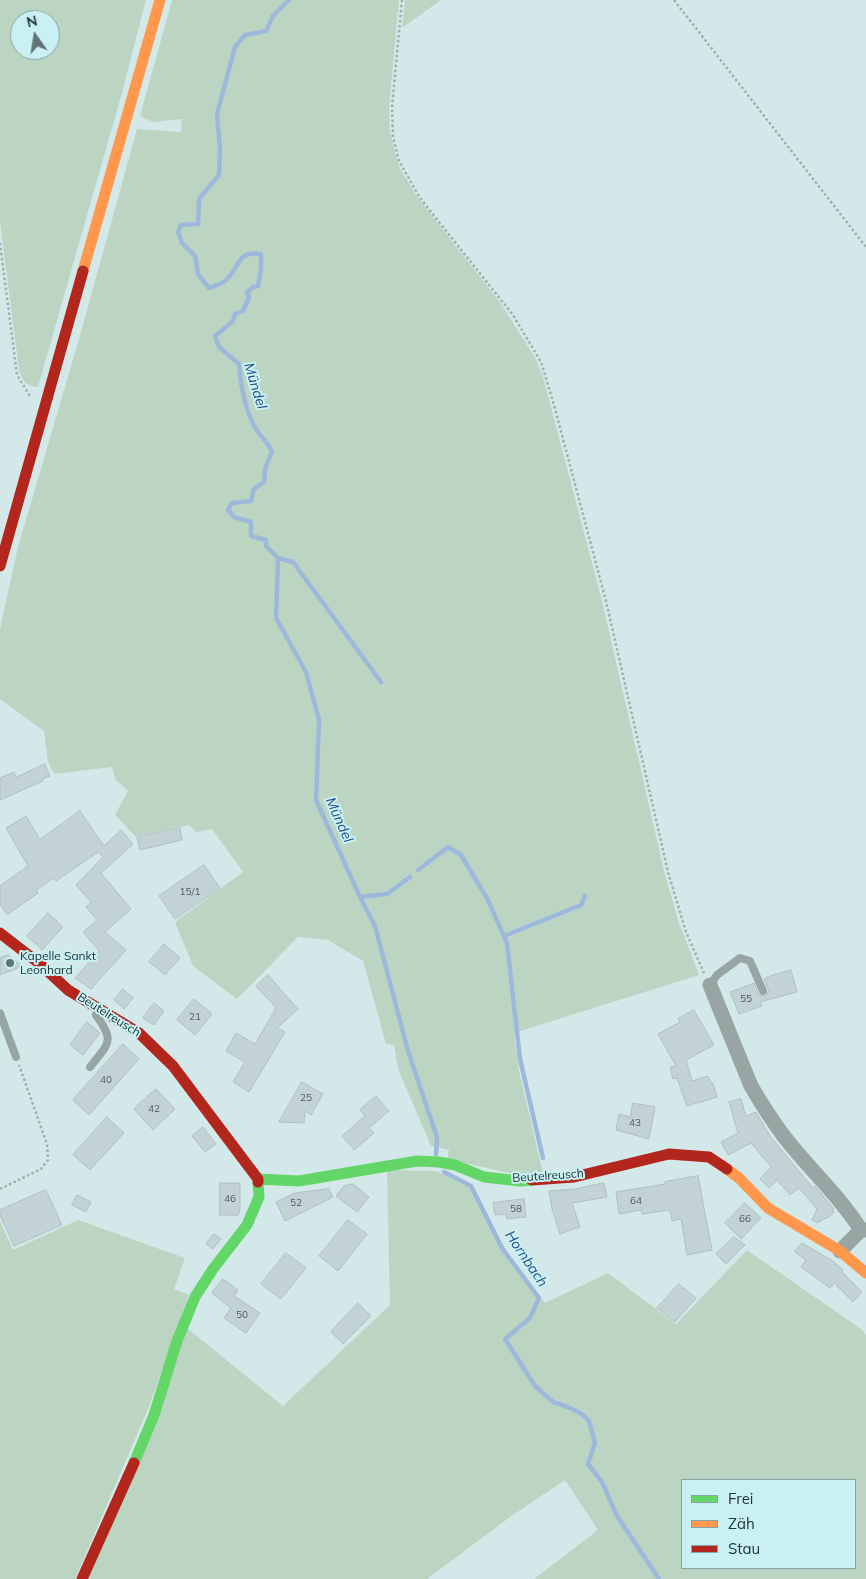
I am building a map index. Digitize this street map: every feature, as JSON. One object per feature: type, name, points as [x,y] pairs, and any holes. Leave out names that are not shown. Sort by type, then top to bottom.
[{"type":"street","points":[[0,566],[160,0]]},
{"type":"street","name":"Beutelreusch","points":[[1,936],[40,964],[68,990],[139,1033],[173,1066],[258,1179],[299,1181],[417,1161],[440,1162],[484,1177],[520,1181],[574,1177],[669,1154],[709,1157],[739,1178],[768,1208],[840,1251],[866,1272]]},
{"type":"street","points":[[710,985],[751,1086],[760,1101],[783,1136],[863,1230],[840,1251]]},
{"type":"street","points":[[82,1579],[114,1510],[154,1415],[177,1341],[195,1297],[213,1269],[247,1225],[259,1196],[258,1179]]},
{"type":"lane","points":[[710,985],[717,975],[740,958],[750,961],[763,991]]},
{"type":"lane","points":[[90,1067],[107,1045],[108,1038],[106,1029],[91,1007],[92,1004]]},
{"type":"lane","points":[[0,1013],[16,1057]]},
{"type":"path","points":[[402,0],[392,107],[393,137],[399,161],[420,198],[513,315],[541,362],[606,601],[668,872],[686,932],[710,985]]},
{"type":"path","points":[[674,0],[866,247]]},
{"type":"path","points":[[0,243],[17,375]]},
{"type":"path","points":[[0,1189],[41,1169],[48,1160],[47,1144],[16,1057]]},
{"type":"green space","points":[[0,0],[146,0],[122,93],[38,387],[25,382],[19,370],[0,221]]},
{"type":"green space","points":[[172,0],[399,0],[389,109],[390,132],[399,167],[416,195],[499,301],[536,359],[543,377],[602,601],[665,875],[679,923],[699,975],[514,1033],[519,1071],[543,1173],[518,1175],[447,1159],[449,1150],[431,1146],[398,1069],[394,1045],[386,1044],[363,961],[328,940],[298,937],[237,999],[193,966],[175,922],[243,872],[212,829],[196,832],[189,825],[135,836],[115,815],[128,791],[115,779],[112,767],[54,774],[48,762],[44,731],[0,699],[0,629],[18,547],[79,339],[137,129],[181,132],[182,119],[153,122],[140,116]]},
{"type":"green space","points":[[405,0],[441,0],[402,28]]},
{"type":"green space","points":[[387,1170],[437,1171],[470,1188],[501,1249],[545,1303],[608,1273],[676,1324],[747,1250],[861,1329],[866,1335],[866,1579],[534,1579],[598,1530],[565,1480],[510,1517],[427,1579],[87,1579],[187,1328],[283,1406],[390,1305]]},
{"type":"green space","points":[[78,1220],[185,1258],[174,1289],[189,1295],[148,1409],[75,1579],[0,1579],[0,1221],[13,1250]]},
{"type":"building","points":[[45,764],[50,776],[0,800],[0,778],[14,772],[16,777]]},
{"type":"building","points":[[80,811],[104,846],[121,830],[133,844],[101,873],[131,909],[105,932],[126,950],[91,989],[75,978],[99,951],[83,932],[97,920],[86,907],[91,902],[76,885],[103,857],[98,852],[56,881],[54,878],[36,890],[38,893],[7,915],[0,904],[0,886],[28,866],[6,828],[26,816],[40,839]]},
{"type":"building","points":[[180,828],[182,840],[140,850],[137,837]]},
{"type":"building","points":[[204,865],[220,888],[175,919],[159,896]]},
{"type":"building","points":[[48,913],[63,927],[42,950],[27,936]]},
{"type":"building","points":[[164,944],[180,958],[165,975],[149,962]]},
{"type":"building","name":"Kapelle Sankt Leonhard","points":[[8,955],[20,964],[18,968],[0,975],[0,958]]},
{"type":"building","points":[[791,970],[797,992],[760,1002],[762,1006],[739,1014],[730,992],[754,983],[759,995],[765,996],[769,991],[764,979]]},
{"type":"building","points":[[268,975],[298,1009],[277,1028],[285,1032],[249,1092],[233,1082],[245,1062],[226,1051],[236,1033],[255,1044],[276,1008],[256,986]]},
{"type":"building","points":[[123,989],[133,998],[124,1009],[114,1000]]},
{"type":"building","points":[[194,999],[212,1014],[195,1035],[177,1020]]},
{"type":"building","points":[[154,1003],[164,1011],[154,1025],[143,1018]]},
{"type":"building","points":[[694,1010],[714,1045],[686,1060],[692,1081],[708,1076],[711,1083],[713,1083],[717,1097],[687,1106],[677,1078],[673,1079],[670,1067],[676,1066],[658,1034],[680,1022],[678,1019]]},
{"type":"building","points":[[87,1022],[100,1033],[83,1055],[70,1045]]},
{"type":"building","points":[[123,1044],[139,1059],[89,1115],[73,1100]]},
{"type":"building","points":[[302,1082],[323,1094],[311,1115],[305,1111],[304,1123],[279,1122]]},
{"type":"building","points":[[156,1089],[175,1109],[153,1130],[134,1109]]},
{"type":"building","points":[[376,1096],[389,1111],[369,1128],[374,1133],[354,1150],[342,1136],[365,1116],[360,1110]]},
{"type":"building","points":[[741,1099],[746,1116],[756,1112],[770,1136],[813,1188],[815,1186],[834,1209],[832,1211],[834,1212],[826,1219],[818,1223],[812,1220],[817,1209],[799,1188],[790,1195],[777,1180],[769,1188],[760,1179],[771,1167],[751,1143],[728,1155],[721,1142],[738,1133],[729,1102]]},
{"type":"building","points":[[633,1103],[655,1107],[649,1139],[616,1130],[619,1114],[630,1117]]},
{"type":"building","points":[[107,1117],[124,1133],[90,1170],[73,1155]]},
{"type":"building","points":[[203,1127],[216,1144],[205,1152],[192,1136]]},
{"type":"building","points":[[698,1176],[712,1250],[687,1255],[681,1219],[672,1221],[670,1210],[642,1214],[641,1210],[619,1214],[616,1192],[665,1184],[665,1182]]},
{"type":"building","points":[[220,1183],[240,1183],[240,1210],[238,1215],[220,1215]]},
{"type":"building","points":[[604,1183],[607,1197],[572,1203],[580,1227],[560,1234],[552,1209],[549,1191],[575,1189]]},
{"type":"building","points":[[353,1184],[369,1197],[357,1212],[336,1196],[344,1186]]},
{"type":"building","points":[[329,1189],[333,1197],[285,1221],[276,1202],[295,1193]]},
{"type":"building","points":[[46,1190],[62,1225],[14,1246],[0,1215],[0,1210]]},
{"type":"building","points":[[77,1195],[91,1202],[86,1212],[72,1205]]},
{"type":"building","points":[[524,1199],[526,1217],[507,1219],[506,1214],[495,1215],[493,1203]]},
{"type":"building","points":[[745,1203],[761,1218],[741,1239],[725,1223]]},
{"type":"building","points":[[348,1220],[367,1234],[338,1271],[319,1256]]},
{"type":"building","points":[[214,1234],[221,1239],[213,1249],[206,1244]]},
{"type":"building","points":[[734,1237],[745,1245],[726,1264],[716,1254]]},
{"type":"building","points":[[802,1243],[833,1261],[843,1270],[842,1272],[862,1292],[853,1302],[834,1283],[830,1288],[801,1267],[806,1260],[795,1252]]},
{"type":"building","points":[[286,1253],[306,1268],[281,1299],[261,1284]]},
{"type":"building","points":[[223,1279],[238,1290],[234,1296],[260,1313],[246,1333],[224,1318],[231,1308],[212,1293]]},
{"type":"building","points":[[679,1284],[696,1298],[675,1322],[657,1308]]},
{"type":"building","points":[[358,1303],[371,1316],[343,1344],[331,1332]]},
{"type":"waterway","name":"Mündel","points":[[289,0],[273,16],[266,31],[245,35],[235,47],[217,114],[220,149],[219,175],[199,199],[198,224],[181,225],[178,232],[182,243],[195,256],[198,274],[209,288],[225,281],[242,258],[247,255],[261,254],[258,286],[253,287],[247,292],[249,298],[243,311],[235,314],[233,321],[215,336],[219,347],[239,364],[248,411],[256,429],[272,452],[265,469],[264,482],[254,489],[251,501],[232,503],[228,510],[234,517],[251,522],[251,536],[266,540],[266,546],[278,558],[276,618],[306,672],[319,720],[316,800],[375,926],[408,1051],[437,1137],[436,1154]]},
{"type":"waterway","points":[[278,558],[293,562],[381,682]]},
{"type":"waterway","points":[[418,870],[448,847],[461,855],[488,900],[507,943],[520,1059],[543,1158]]},
{"type":"waterway","points":[[360,897],[387,894],[410,877]]},
{"type":"waterway","points":[[504,936],[581,905],[585,896]]},
{"type":"waterway","name":"Hornbach","points":[[444,1172],[471,1186],[502,1248],[539,1298],[530,1318],[505,1339],[535,1386],[553,1402],[582,1414],[589,1421],[595,1443],[588,1464],[602,1482],[617,1516],[659,1579]]},
{"type":"traffic: fast","points":[[258,1179],[299,1181],[417,1161],[455,1165],[484,1177],[520,1181],[532,1180]]},
{"type":"traffic: fast","points":[[134,1463],[154,1415],[177,1341],[195,1297],[213,1269],[247,1225],[259,1197],[258,1182]]},
{"type":"traffic: slow","points":[[83,271],[160,0]]},
{"type":"traffic: slow","points":[[727,1169],[739,1178],[768,1208],[840,1251],[866,1273]]},
{"type":"traffic: jam","points":[[0,566],[83,271]]},
{"type":"traffic: jam","points":[[0,933],[40,964],[68,990],[139,1033],[173,1066],[258,1179],[258,1182]]},
{"type":"traffic: jam","points":[[532,1180],[574,1177],[669,1154],[709,1157],[727,1169]]},
{"type":"traffic: jam","points":[[82,1579],[134,1463]]},
{"type":"place","name":"Kapelle Sankt Leonhard","points":[[10,963]]}]
